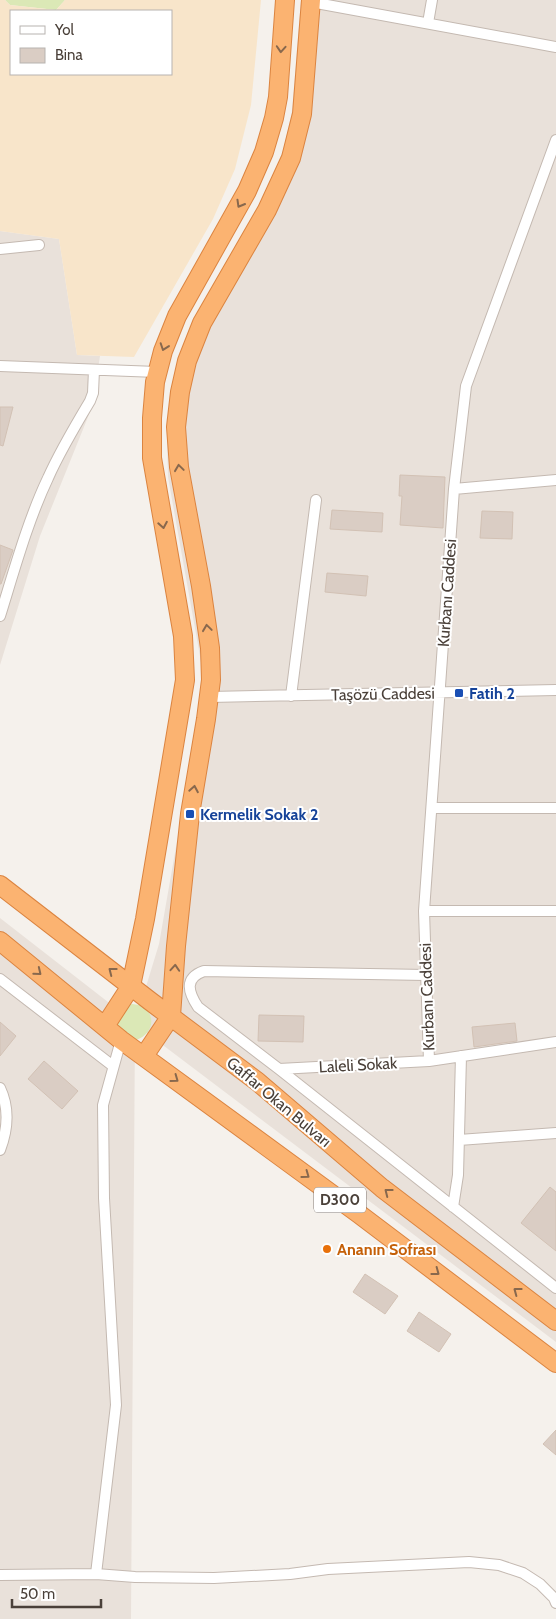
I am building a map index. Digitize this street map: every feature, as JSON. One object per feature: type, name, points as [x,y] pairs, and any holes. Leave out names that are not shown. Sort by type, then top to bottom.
[{"type":"highway","points":[[105,1026],[131,986],[148,900],[185,680],[183,636],[152,458],[152,418],[157,372],[177,316],[247,191],[270,135],[278,98],[284,0]]},
{"type":"highway","points":[[144,1056],[172,1016],[176,946],[190,814],[210,697],[210,648],[177,448],[176,427],[180,392],[187,361],[202,323],[267,210],[291,158],[304,99],[311,1]]},
{"type":"highway","name":"Gaffar Okan Bulvarı","points":[[0,885],[258,1082],[382,1188],[556,1321]]},
{"type":"highway","name":"D300","points":[[0,940],[122,1040],[359,1214],[556,1363]]},
{"type":"street","points":[[428,23],[432,0]]},
{"type":"street","points":[[311,1],[556,47]]},
{"type":"street","name":"Kurbanı Caddesi","points":[[429,1061],[424,911],[454,489],[466,386],[556,140]]},
{"type":"street","points":[[0,249],[39,245]]},
{"type":"street","points":[[0,366],[157,372]]},
{"type":"street","points":[[0,616],[47,479],[93,394],[94,370]]},
{"type":"street","points":[[454,489],[556,480]]},
{"type":"street","points":[[291,696],[316,500]]},
{"type":"street","name":"Taşözü Caddesi","points":[[210,697],[556,690]]},
{"type":"street","points":[[432,808],[556,808]]},
{"type":"street","points":[[424,911],[556,911]]},
{"type":"street","points":[[426,975],[204,971],[196,974],[190,980],[189,987],[198,1007],[280,1069],[556,1288]]},
{"type":"street","points":[[0,979],[113,1066]]},
{"type":"street","points":[[96,1574],[116,1405],[104,1198],[103,1104],[122,1040]]},
{"type":"street","name":"Laleli Sokak","points":[[280,1069],[429,1061],[556,1042]]},
{"type":"street","points":[[453,1207],[458,1175],[460,1056]]},
{"type":"street","points":[[0,1088],[7,1113],[6,1130],[0,1150]]},
{"type":"street","points":[[459,1140],[556,1133]]},
{"type":"street","points":[[0,1575],[96,1574],[135,1577],[214,1578],[290,1574],[328,1569],[469,1562],[506,1566],[523,1573],[540,1584],[554,1598],[556,1603]]},
{"type":"shaded area","points":[[301,0],[556,0],[556,1342],[135,1024],[131,1619],[0,1619],[0,918],[135,1023],[159,944],[201,695],[201,662],[168,477],[167,443],[169,416],[275,173],[284,147],[292,111]]},
{"type":"shaded area","points":[[0,231],[59,239],[77,355],[100,356],[92,407],[40,536],[0,665]]},
{"type":"green space","points":[[5,0],[65,0],[56,10],[10,5]]},
{"type":"green space","points":[[132,1004],[146,1009],[150,1014],[151,1020],[148,1032],[136,1040],[116,1027],[116,1017],[126,1005]]},
{"type":"sand","points":[[0,0],[5,0],[10,5],[56,10],[65,0],[261,0],[251,105],[235,169],[213,219],[134,357],[77,355],[59,239],[0,231]]},
{"type":"building","points":[[0,407],[13,407],[3,446],[0,445]]},
{"type":"building","points":[[400,475],[445,477],[443,528],[400,525],[402,496],[399,496]]},
{"type":"building","points":[[332,510],[383,513],[382,532],[330,529]]},
{"type":"building","points":[[482,511],[513,512],[512,539],[480,538]]},
{"type":"building","points":[[0,545],[13,550],[1,584],[0,584]]},
{"type":"building","points":[[327,573],[368,576],[366,596],[325,592]]},
{"type":"building","points":[[259,1015],[304,1016],[303,1042],[258,1041]]},
{"type":"building","points":[[0,1022],[16,1036],[0,1056]]},
{"type":"building","points":[[515,1023],[517,1041],[474,1047],[472,1027]]},
{"type":"building","points":[[44,1061],[78,1091],[62,1109],[28,1079]]},
{"type":"building","points":[[550,1187],[556,1192],[556,1251],[521,1223]]},
{"type":"building","points":[[365,1274],[398,1296],[385,1314],[353,1292]]},
{"type":"building","points":[[419,1312],[451,1334],[439,1352],[407,1331]]},
{"type":"building","points":[[556,1430],[556,1455],[543,1444]]},
{"type":"place","name":"Fatih 2","points":[[459,693]]},
{"type":"place","name":"Kermelik Sokak 2","points":[[190,814]]},
{"type":"place","name":"Ananın Sofrası","points":[[327,1249]]}]
